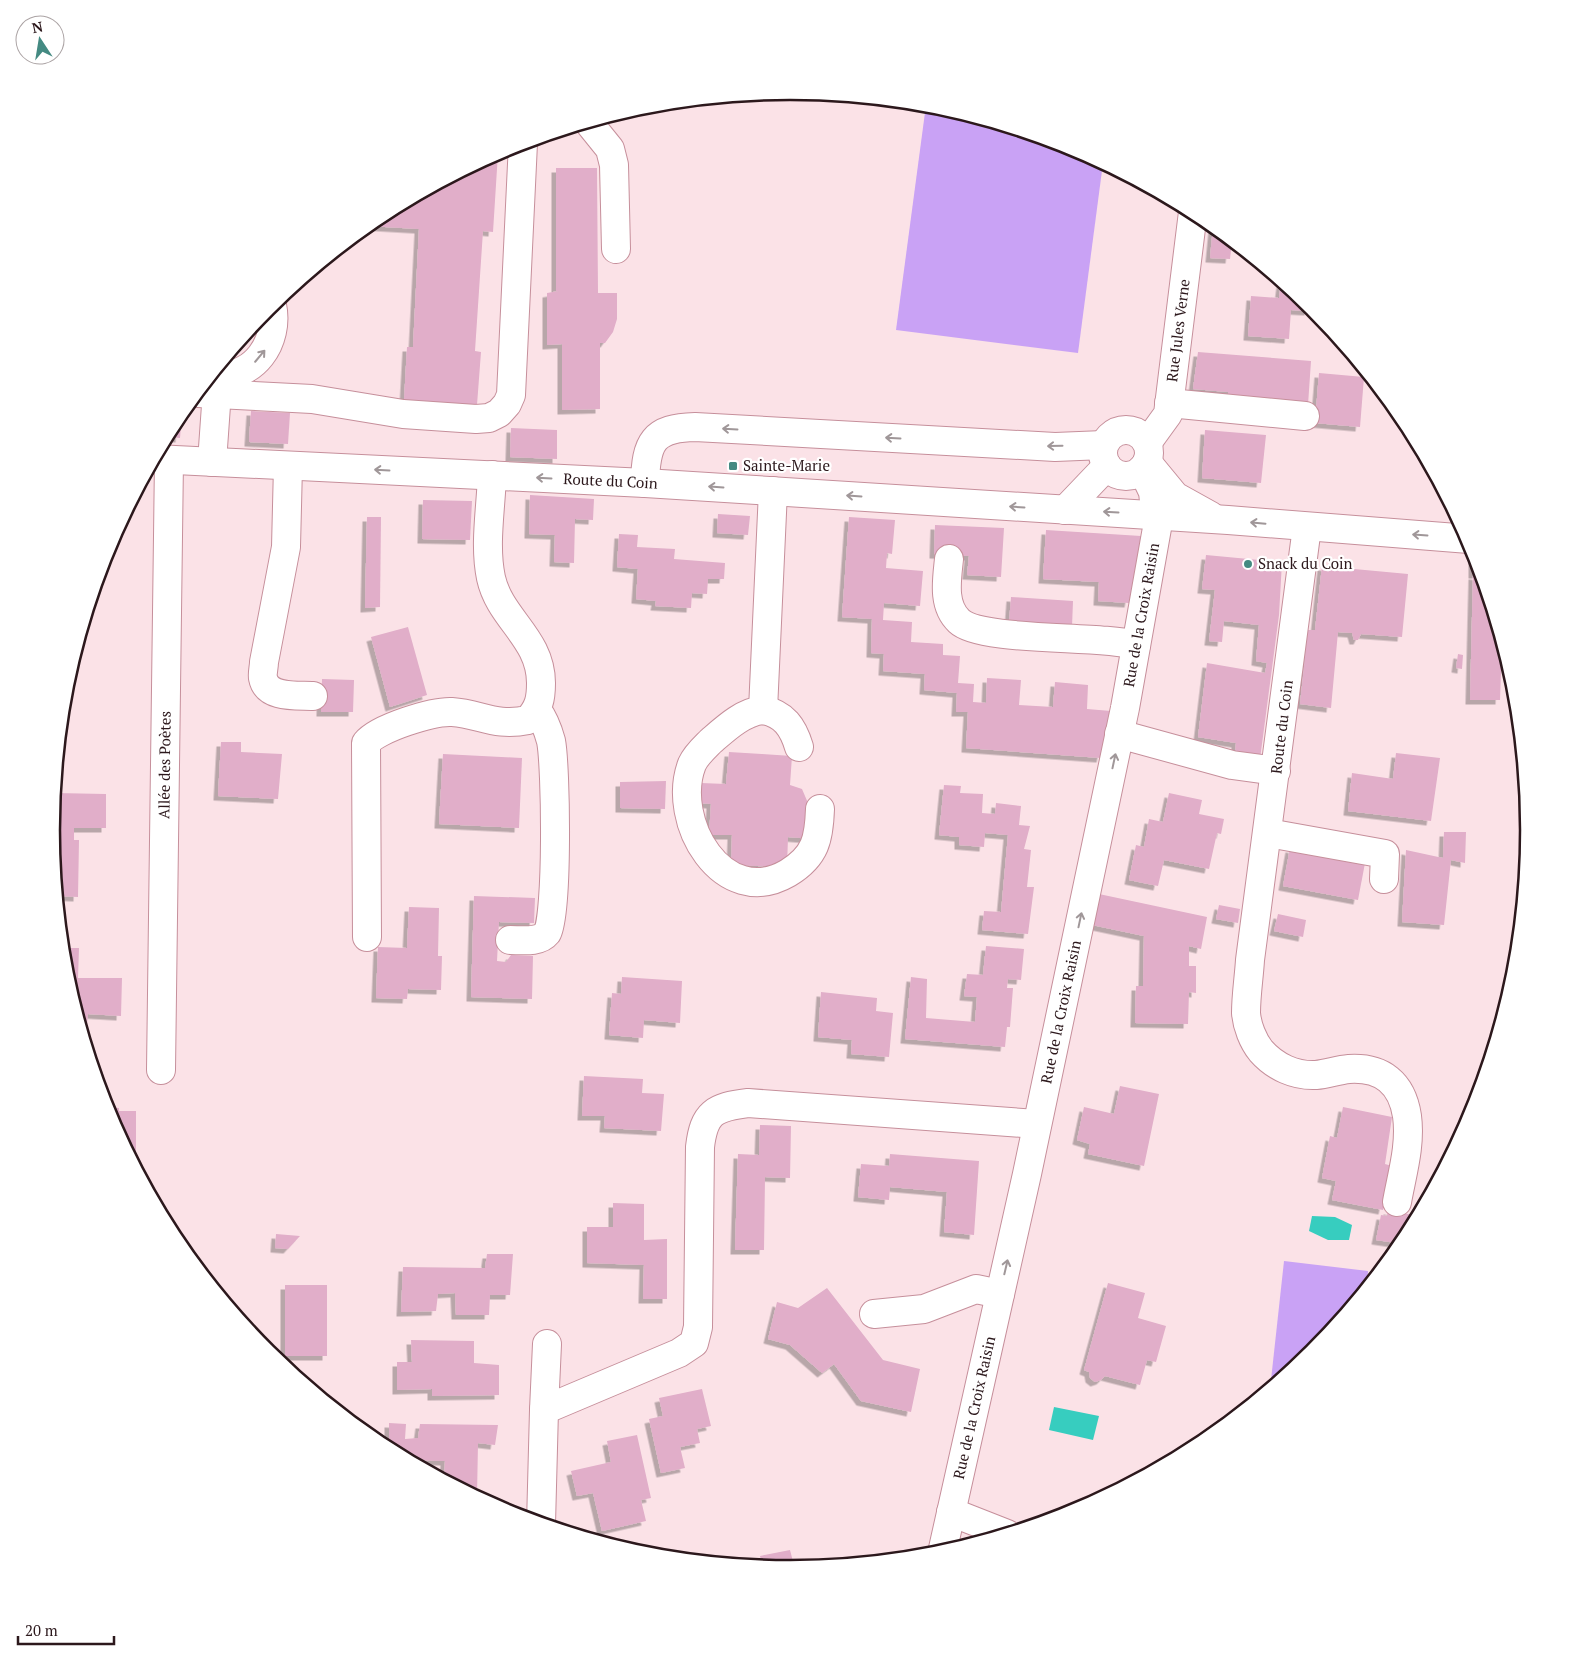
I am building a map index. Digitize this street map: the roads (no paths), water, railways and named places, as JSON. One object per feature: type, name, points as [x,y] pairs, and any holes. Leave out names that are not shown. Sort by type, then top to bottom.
[{"type":"street","points":[[593,128],[610,149],[614,165],[616,250]]},
{"type":"street","points":[[212,384],[312,398],[404,414],[476,419],[489,418],[499,413],[507,404],[511,395],[523,152]]},
{"type":"street","name":"Rue Jules Verne","points":[[1146,458],[1168,414],[1192,220]]},
{"type":"street","points":[[213,383],[244,370],[264,353],[274,328],[273,315]]},
{"type":"street","points":[[211,386],[212,462]]},
{"type":"street","points":[[1169,403],[1305,416]]},
{"type":"street","points":[[645,483],[650,446],[658,435],[672,428],[694,427],[1055,447],[1105,456],[1117,474],[1126,476],[1133,475],[1146,458]]},
{"type":"street","name":"Route du Coin","points":[[1065,510],[1105,456],[1114,432],[1122,430],[1138,433],[1146,458],[1175,496],[1199,512],[1221,520]]},
{"type":"street","name":"Rue de la Croix Raisin","points":[[944,1544],[1037,1124],[1119,734],[1157,533],[1153,492],[1146,458]]},
{"type":"street","name":"Route du Coin","points":[[162,460],[645,483],[1221,520],[1460,538]]},
{"type":"street","name":"Allée des Poètes","points":[[161,1070],[162,460]]},
{"type":"street","points":[[288,466],[286,547],[264,662],[263,679],[269,689],[282,694],[313,696]]},
{"type":"street","points":[[367,937],[366,742],[372,735],[383,730],[440,713],[461,713],[501,723],[516,723],[528,720],[537,710],[541,699],[538,658],[530,641],[505,609],[491,579],[489,535],[492,475]]},
{"type":"street","points":[[762,710],[774,491]]},
{"type":"street","name":"Route du Coin","points":[[1307,527],[1255,927],[1246,1014],[1250,1032],[1257,1046],[1268,1059],[1283,1068],[1298,1074],[1316,1075],[1350,1069],[1367,1069],[1385,1074],[1397,1085],[1403,1100],[1408,1129],[1408,1144],[1397,1202]]},
{"type":"street","points":[[949,559],[946,586],[951,610],[959,622],[973,629],[1004,634],[1121,641],[1136,645]]},
{"type":"street","points":[[510,940],[538,938],[547,933],[552,917],[554,816],[551,743],[543,718],[537,710]]},
{"type":"street","points":[[799,747],[791,726],[782,717],[762,710],[753,711],[743,716],[702,750],[693,763],[689,777],[690,811],[696,837],[707,855],[726,872],[744,882],[760,882],[781,877],[797,867],[818,839],[820,809]]},
{"type":"street","points":[[1119,734],[1232,765],[1276,771]]},
{"type":"street","points":[[1268,833],[1386,854],[1384,879]]},
{"type":"street","points":[[544,1410],[679,1353],[694,1343],[698,1327],[700,1147],[702,1128],[712,1112],[726,1106],[748,1103],[1037,1124]]},
{"type":"street","points":[[874,1314],[924,1309],[976,1289],[1000,1294]]},
{"type":"street","points":[[541,1516],[547,1344]]},
{"type":"street","points":[[951,1512],[998,1530]]},
{"type":"water","points":[[1312,1216],[1335,1217],[1352,1225],[1349,1240],[1328,1240],[1309,1231]]},
{"type":"water","points":[[1054,1407],[1099,1416],[1093,1440],[1049,1430]]},
{"type":"place","name":"Sainte-Marie","points":[[733,466]]},
{"type":"place","name":"Snack du Coin","points":[[1248,564]]}]
